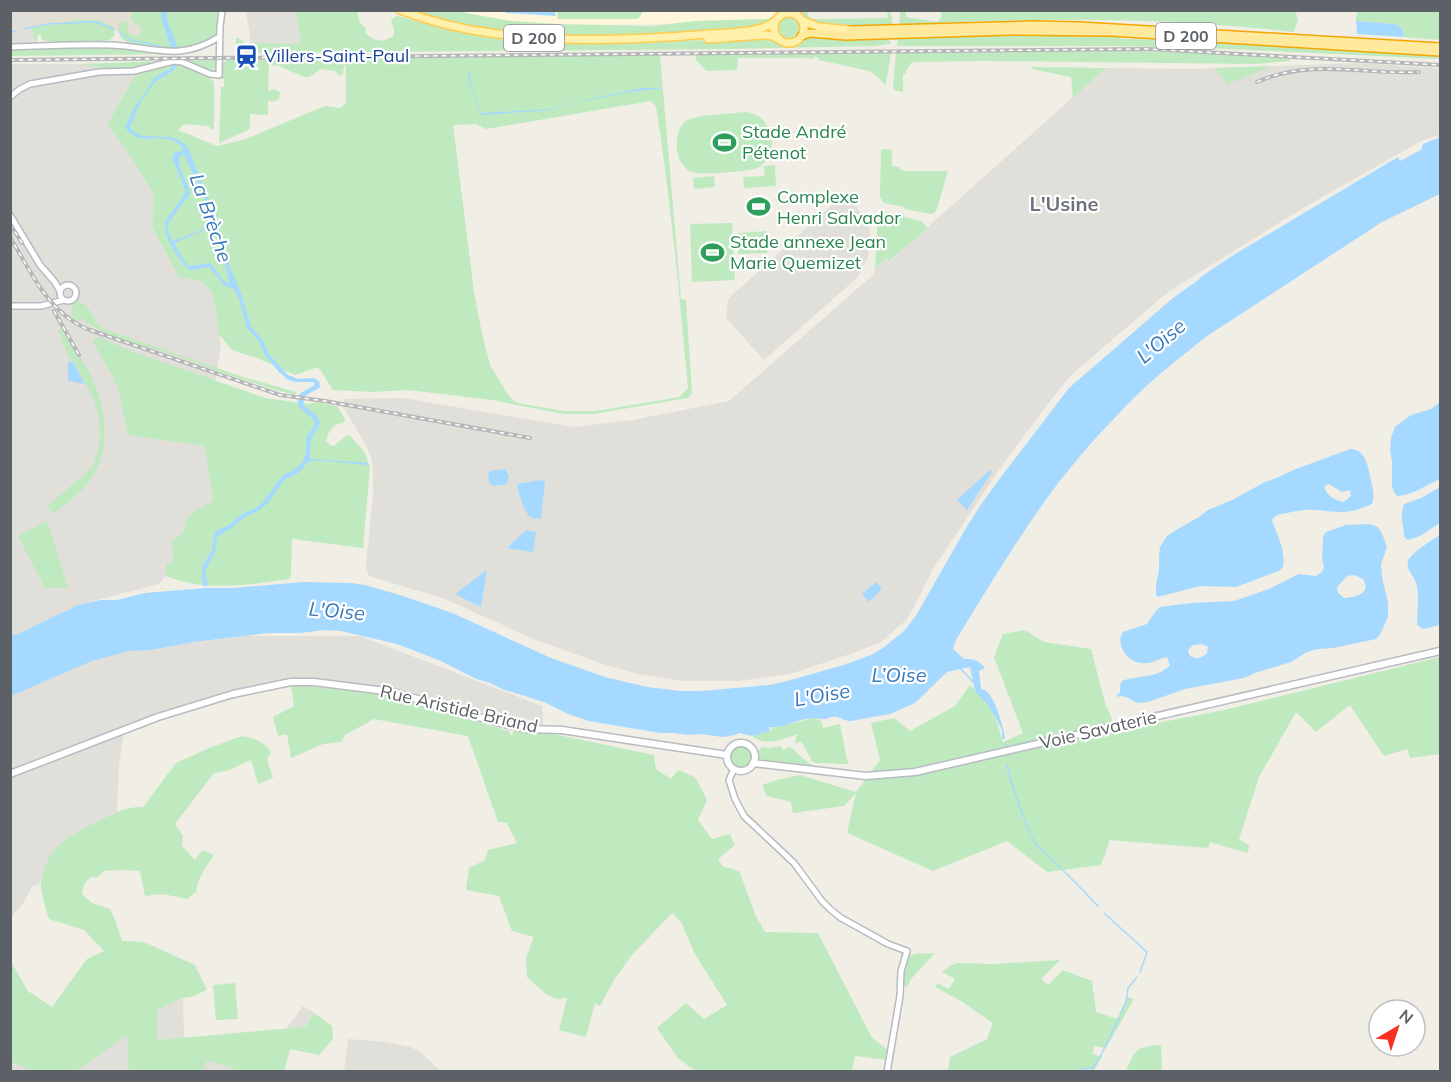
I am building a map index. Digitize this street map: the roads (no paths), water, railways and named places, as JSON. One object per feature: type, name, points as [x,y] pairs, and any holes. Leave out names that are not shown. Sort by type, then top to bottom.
[{"type":"highway","name":"D 200","points":[[850,30],[1023,25],[1080,26],[1440,46]]},
{"type":"highway","name":"D 200","points":[[801,36],[810,33],[846,36],[1009,31],[1110,32],[1440,52]]},
{"type":"main road","name":"D 200","points":[[400,10],[454,26],[514,36],[573,39],[672,37],[726,33],[760,28],[775,21]]},
{"type":"main road","points":[[789,12],[797,15],[803,21],[804,29],[801,36],[790,43],[779,39],[774,31],[775,21],[781,15],[789,12]]},
{"type":"main road","name":"D 200","points":[[803,21],[819,27],[850,30]]},
{"type":"main road","name":"D 200","points":[[672,37],[719,39],[765,35],[779,39]]},
{"type":"main road","name":"Voie Savaterie","points":[[753,763],[866,776],[915,772],[1440,651]]},
{"type":"main road","name":"Rue Aristide Briand","points":[[10,774],[148,717],[291,682],[365,687],[393,692],[528,729],[562,730],[727,755]]},
{"type":"main road","points":[[742,744],[750,747],[753,763],[747,769],[738,771],[728,763],[728,751],[734,745],[742,744]]},
{"type":"street","points":[[10,97],[30,84],[99,72],[137,70],[175,61],[219,75],[222,10]]},
{"type":"street","points":[[10,47],[108,45],[176,52],[206,45],[219,37]]},
{"type":"street","points":[[10,215],[40,265],[55,282],[60,297],[64,300]]},
{"type":"street","points":[[10,306],[44,306],[72,300],[75,297],[73,286],[65,285],[48,274]]},
{"type":"street","points":[[44,306],[53,300],[65,285]]},
{"type":"street","points":[[734,769],[729,780],[735,800],[745,817],[794,864],[822,901],[841,918],[888,944],[907,951],[901,971],[900,996],[887,1071]]},
{"type":"water","points":[[161,11],[166,11],[167,20],[179,51],[174,51],[171,47]]},
{"type":"water","points":[[506,11],[555,11],[556,16],[506,13]]},
{"type":"water","points":[[1356,21],[1394,24],[1403,30],[1404,37],[1357,34]]},
{"type":"water","points":[[173,63],[178,63],[173,71],[155,82],[141,101],[130,127],[143,136],[167,137],[183,143],[189,150],[217,221],[184,154],[179,157],[179,162],[190,194],[169,222],[170,236],[173,241],[214,225],[174,243],[189,266],[210,263],[230,284],[215,223],[218,222],[229,265],[241,293],[251,327],[263,340],[269,354],[288,375],[298,379],[314,378],[319,381],[320,387],[306,396],[304,402],[304,406],[320,421],[311,439],[310,459],[368,463],[368,465],[309,461],[298,473],[284,480],[268,503],[260,510],[245,517],[217,537],[215,553],[205,571],[207,586],[203,586],[202,569],[212,551],[214,535],[217,531],[242,514],[256,508],[283,475],[302,463],[306,452],[306,438],[315,421],[299,407],[298,397],[315,384],[295,382],[279,372],[265,355],[258,340],[247,328],[234,289],[225,286],[209,267],[192,270],[187,268],[166,234],[165,222],[186,192],[172,158],[174,153],[182,151],[183,148],[170,139],[136,137],[125,127],[135,106],[154,78],[171,68]]},
{"type":"water","points":[[468,72],[470,72],[471,88],[481,113],[553,109],[643,88],[660,89],[624,93],[551,110],[482,115],[480,113],[470,88]]},
{"type":"water","name":"L’Oise","points":[[1440,137],[1440,194],[1382,222],[1207,336],[1134,398],[1090,444],[1050,494],[990,585],[956,640],[953,649],[964,659],[976,660],[985,668],[979,671],[981,689],[992,698],[1005,739],[1002,739],[1002,730],[988,705],[975,691],[970,667],[947,672],[915,703],[890,714],[851,721],[839,717],[812,718],[779,727],[769,727],[770,731],[752,736],[739,733],[723,737],[688,735],[660,733],[589,721],[544,702],[474,678],[441,661],[397,644],[341,631],[324,630],[268,633],[129,651],[92,661],[11,696],[11,634],[16,635],[78,605],[101,600],[117,600],[145,593],[303,582],[351,583],[403,596],[452,613],[551,658],[605,677],[647,687],[701,691],[770,685],[844,665],[871,655],[905,630],[917,614],[980,506],[1069,388],[1173,298],[1202,276],[1398,157],[1400,161],[1421,150],[1423,144]]},
{"type":"water","points":[[68,362],[73,362],[85,384],[68,381]]},
{"type":"water","points":[[1440,402],[1440,479],[1414,492],[1397,496],[1392,486],[1390,451],[1395,427],[1411,415],[1431,409]]},
{"type":"water","points":[[1350,449],[1355,450],[1362,454],[1368,467],[1373,493],[1372,503],[1352,511],[1304,510],[1275,516],[1272,520],[1284,561],[1279,571],[1236,587],[1200,586],[1158,597],[1156,595],[1160,547],[1167,536],[1208,510],[1296,469]],"holes":[[[1329,484],[1342,492],[1350,490],[1351,496],[1344,502],[1331,497],[1324,486]]]},
{"type":"water","points":[[505,469],[509,476],[507,484],[493,486],[488,479],[490,471]]},
{"type":"water","points":[[990,470],[992,472],[967,510],[957,500]]},
{"type":"water","points":[[541,480],[545,482],[540,519],[528,514],[517,484]]},
{"type":"water","points":[[1440,487],[1440,523],[1420,536],[1408,540],[1404,537],[1402,520],[1404,504],[1421,498]]},
{"type":"water","points":[[1370,524],[1378,527],[1387,547],[1381,564],[1388,603],[1388,617],[1376,639],[1307,652],[1291,662],[1244,678],[1185,689],[1148,702],[1137,703],[1126,697],[1118,697],[1122,681],[1159,673],[1170,665],[1167,657],[1148,663],[1132,660],[1125,654],[1121,645],[1120,639],[1123,632],[1147,624],[1160,607],[1234,601],[1269,589],[1299,574],[1316,576],[1322,572],[1324,567],[1323,537],[1326,532],[1346,525]],"holes":[[[1354,575],[1363,579],[1366,588],[1358,595],[1344,598],[1338,593],[1337,587],[1347,576]],[[1202,644],[1208,647],[1207,653],[1199,658],[1190,656],[1188,650],[1193,645]]]},
{"type":"water","points":[[526,530],[536,532],[533,552],[507,548]]},
{"type":"water","points":[[1440,535],[1440,625],[1423,629],[1417,625],[1417,587],[1408,562],[1417,551]]},
{"type":"water","points":[[487,570],[481,607],[455,594]]},
{"type":"water","points":[[876,582],[882,589],[869,602],[862,594]]},
{"type":"waterway","points":[[24,29],[49,24],[90,22],[114,29]]},
{"type":"waterway","points":[[10,32],[16,31]]},
{"type":"waterway","points":[[119,32],[131,40],[160,46]]},
{"type":"waterway","points":[[960,668],[973,682]]},
{"type":"waterway","points":[[1005,744],[1006,748]]},
{"type":"waterway","points":[[1007,764],[1028,830],[1036,844],[1098,906]]},
{"type":"waterway","points":[[1104,913],[1147,952],[1140,972]]},
{"type":"waterway","points":[[1121,1013],[1126,1002],[1128,988],[1137,977]]},
{"type":"waterway","points":[[1080,1072],[1083,1069],[1093,1068],[1119,1018]]},
{"type":"railway","points":[[10,60],[1148,49],[1440,65]]},
{"type":"railway","points":[[1257,82],[1277,75],[1317,69],[1419,72]]},
{"type":"railway","points":[[10,224],[22,243]]},
{"type":"railway","points":[[10,237],[33,277],[51,302],[73,322],[87,329],[280,395],[530,438]]},
{"type":"railway","points":[[54,311],[79,355]]},
{"type":"place","name":"Villers-Saint-Paul","points":[[246,56]]},
{"type":"place","name":"Stade André Pétenot","points":[[724,142]]},
{"type":"place","name":"Complexe Henri Salvador","points":[[759,207]]},
{"type":"place","name":"Stade annexe Jean Marie Quemizet","points":[[712,252]]},
{"type":"district","name":"L'Usine","points":[[1064,204]]},
{"type":"water label","name":"La Brèche","points":[[211,218]]},
{"type":"water label","name":"L'Oise","points":[[1161,341]]},
{"type":"water label","name":"L'Oise","points":[[337,611]]},
{"type":"water label","name":"L'Oise","points":[[822,695]]}]
